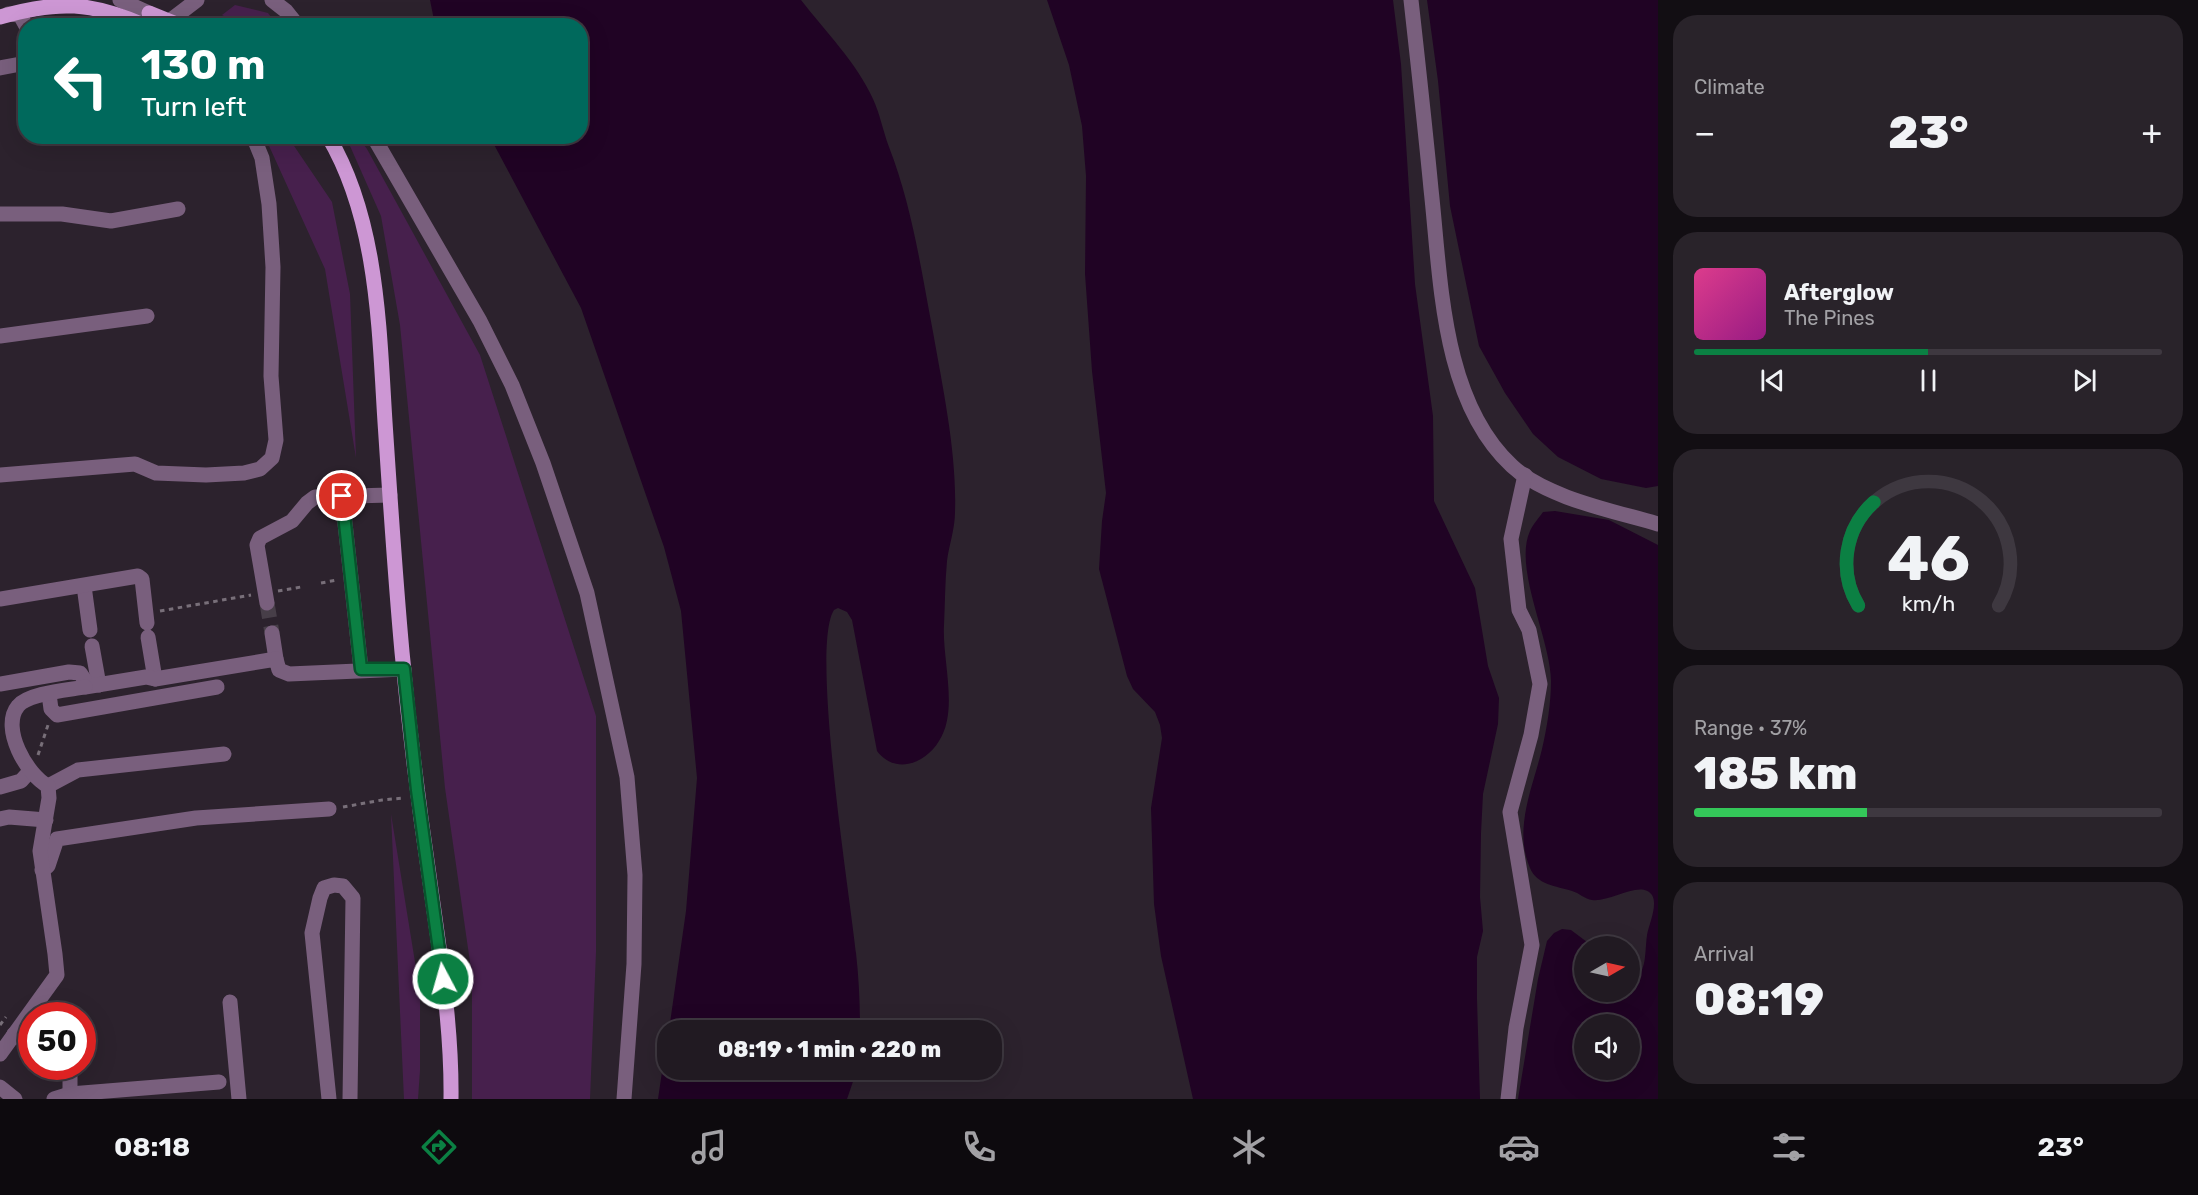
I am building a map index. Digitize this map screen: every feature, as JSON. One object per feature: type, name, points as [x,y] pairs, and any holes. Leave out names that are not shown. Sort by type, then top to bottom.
[{"type":"main road","points":[[4,15],[64,4],[92,6],[143,18]]},
{"type":"main road","points":[[332,144],[351,187],[368,253],[381,353],[404,669],[418,798],[438,937],[450,1043],[451,1099]]},
{"type":"street","points":[[120,0],[147,18]]},
{"type":"street","points":[[178,18],[198,0]]},
{"type":"street","points":[[272,0],[286,10],[292,18]]},
{"type":"street","points":[[1411,0],[1444,314],[1459,376],[1478,425],[1512,466],[1541,486],[1569,497],[1658,524]]},
{"type":"street","points":[[28,18],[38,7]]},
{"type":"street","points":[[4,15],[20,15],[22,18]]},
{"type":"street","points":[[0,68],[18,65]]},
{"type":"street","points":[[0,475],[135,464],[156,473],[244,473],[260,469],[272,458],[276,440],[271,376],[273,267],[270,204],[262,158],[256,144]]},
{"type":"street","points":[[378,144],[480,321],[512,385],[543,463],[587,593],[627,777],[635,875],[634,964],[624,1099]]},
{"type":"street","points":[[0,214],[62,214],[111,221],[178,209]]},
{"type":"street","points":[[0,336],[147,316]]},
{"type":"street","points":[[1508,1099],[1516,1028],[1532,945],[1510,812],[1531,735],[1540,684],[1529,630],[1519,610],[1511,539],[1525,475]]},
{"type":"street","points":[[266,598],[257,545],[260,538],[292,521],[315,497],[390,495]]},
{"type":"street","points":[[342,496],[361,669]]},
{"type":"street","points":[[0,599],[138,576],[142,579],[155,678]]},
{"type":"street","points":[[84,586],[90,630]]},
{"type":"street","points":[[272,633],[279,670],[289,674],[361,669],[404,669]]},
{"type":"street","points":[[92,646],[92,686]]},
{"type":"street","points":[[48,786],[40,782],[30,771],[18,752],[12,718],[17,706],[26,700],[146,677],[155,678],[276,659]]},
{"type":"street","points":[[0,684],[69,672],[80,673],[92,686]]},
{"type":"street","points":[[49,694],[51,709],[57,715],[217,687]]},
{"type":"street","points":[[48,786],[78,770],[224,754]]},
{"type":"street","points":[[0,787],[21,781],[30,771]]},
{"type":"street","points":[[0,1054],[57,975],[40,851],[46,820],[48,786]]},
{"type":"street","points":[[42,870],[48,866],[57,839],[196,819],[329,809]]},
{"type":"street","points":[[0,819],[9,817],[46,820]]},
{"type":"street","points":[[329,1099],[312,933],[324,888],[334,885],[343,886],[353,898],[350,1099]]},
{"type":"street","points":[[230,1002],[239,1099]]},
{"type":"street","points":[[14,1034],[18,1036]]},
{"type":"street","points":[[70,1080],[70,1094]]},
{"type":"street","points":[[54,1099],[70,1094],[219,1082]]},
{"type":"street","points":[[0,1087],[15,1099]]},
{"type":"path","points":[[288,589],[301,587]]},
{"type":"path","points":[[160,611],[266,598]]},
{"type":"path","points":[[30,771],[50,719],[57,715]]},
{"type":"path","points":[[329,809],[382,800],[418,798]]},
{"type":"shaded area","points":[[430,0],[801,0],[850,60],[866,86],[875,105],[904,192],[920,261],[941,376],[954,467],[955,512],[947,561],[944,625],[949,700],[945,729],[939,741],[926,756],[910,764],[892,763],[884,758],[877,751],[852,620],[847,612],[838,608],[834,610],[828,633],[826,671],[829,719],[857,963],[860,1020],[670,1020],[686,911],[697,778],[681,611],[664,547],[581,308],[494,144],[588,144],[588,18],[434,18]]},
{"type":"shaded area","points":[[1047,0],[1393,0],[1401,64],[1415,284],[1433,416],[1434,501],[1475,588],[1488,666],[1499,698],[1498,724],[1483,794],[1481,833],[1480,897],[1483,931],[1477,957],[1480,1099],[1193,1099],[1161,956],[1154,904],[1151,808],[1162,738],[1160,725],[1155,712],[1133,689],[1127,676],[1099,569],[1106,493],[1092,371],[1085,274],[1086,176],[1082,126],[1069,65]]},
{"type":"shaded area","points":[[1427,0],[1658,0],[1658,486],[1646,488],[1601,479],[1558,457],[1533,434],[1505,393],[1479,346],[1450,206],[1438,81]]},
{"type":"shaded area","points":[[235,5],[268,13],[272,18],[227,18],[222,15]]},
{"type":"shaded area","points":[[268,144],[293,144],[332,202],[350,294],[356,458],[325,269]]},
{"type":"shaded area","points":[[349,144],[363,144],[367,149],[480,355],[596,716],[596,952],[590,1099],[472,1099],[472,976],[445,788],[400,325],[381,216]]},
{"type":"shaded area","points":[[1555,511],[1609,520],[1658,545],[1658,1099],[1518,1099],[1538,979],[1547,941],[1554,933],[1562,929],[1571,930],[1579,936],[1574,936],[1574,1002],[1640,1002],[1640,973],[1644,963],[1654,904],[1652,895],[1640,889],[1592,900],[1548,884],[1533,874],[1525,853],[1523,838],[1526,808],[1544,741],[1551,689],[1549,664],[1526,564],[1526,546],[1534,523],[1543,512]]},
{"type":"shaded area","points":[[391,814],[420,993],[418,1099],[404,1099]]},
{"type":"shaded area","points":[[661,1080],[854,1080],[847,1099],[658,1099]]},
{"type":"tunnel","points":[[267,603],[272,633]]},
{"type":"route","points":[[342,496],[361,669],[404,669],[417,790],[443,979]]}]
